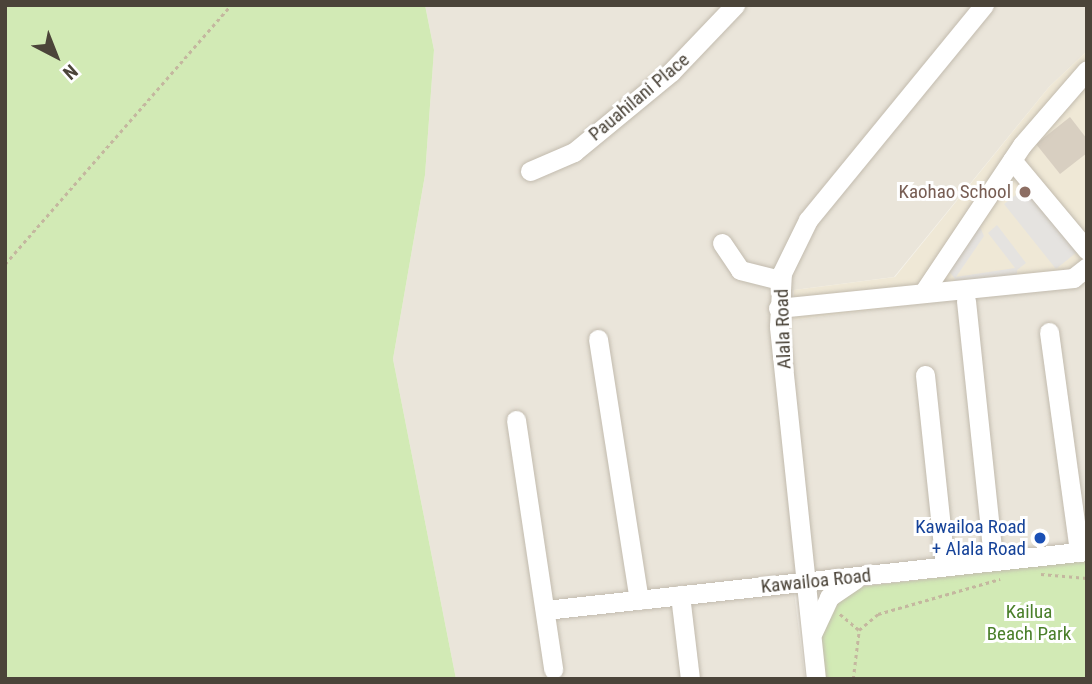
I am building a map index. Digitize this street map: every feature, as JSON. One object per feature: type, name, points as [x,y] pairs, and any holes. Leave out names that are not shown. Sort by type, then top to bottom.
[{"type":"street","name":"Pauahilani Place","points":[[530,171],[574,152],[690,54],[735,5]]},
{"type":"street","name":"Alala Road","points":[[816,679],[778,308],[780,280],[787,256],[807,220],[985,5]]},
{"type":"street","points":[[923,293],[1012,160],[1087,70]]},
{"type":"street","points":[[1012,160],[1087,250]]},
{"type":"street","points":[[722,243],[740,270],[780,280]]},
{"type":"street","points":[[778,308],[1073,278],[1087,267]]},
{"type":"street","points":[[966,301],[993,560]]},
{"type":"street","points":[[1049,332],[1083,552]]},
{"type":"street","points":[[598,339],[639,600]]},
{"type":"street","points":[[925,375],[945,566]]},
{"type":"street","points":[[516,420],[553,669]]},
{"type":"street","name":"Kawailoa Road","points":[[545,610],[1083,552]]},
{"type":"street","points":[[812,639],[826,602],[845,584],[863,576]]},
{"type":"street","points":[[680,596],[690,679]]},
{"type":"path","points":[[5,264],[231,5]]},
{"type":"path","points":[[1035,574],[1087,579]]},
{"type":"path","points":[[853,679],[859,630],[887,610],[1009,576]]},
{"type":"path","points":[[826,602],[859,630]]},
{"type":"shaded area","points":[[425,5],[1087,5],[1087,51],[1049,87],[894,277],[794,290],[792,302],[793,320],[1087,282],[1087,542],[792,576],[805,679],[456,679],[393,359],[425,175],[434,50]]},
{"type":"shaded area","name":"Kaohao School","points":[[1087,51],[1087,282],[793,320],[794,290],[895,277],[1049,87]]},
{"type":"shaded area","points":[[1026,187],[1077,252],[1056,269],[1004,204]]},
{"type":"shaded area","points":[[979,225],[984,236],[956,277],[1015,268],[988,233],[997,225],[1026,263],[1017,270],[1017,278],[952,287],[955,279],[947,268]]},
{"type":"green space","points":[[5,5],[425,5],[434,50],[425,175],[393,359],[456,679],[5,679]]},
{"type":"green space","name":"Kailua Beach Park","points":[[1087,560],[1087,679],[823,679],[821,633],[835,605],[858,587]]},
{"type":"building","points":[[1070,117],[1087,139],[1087,153],[1060,174],[1036,144]]},
{"type":"place","name":"Kaohao School","points":[[1025,192]]},
{"type":"place","name":"Kawailoa Road + Alala Road","points":[[1040,538]]}]
